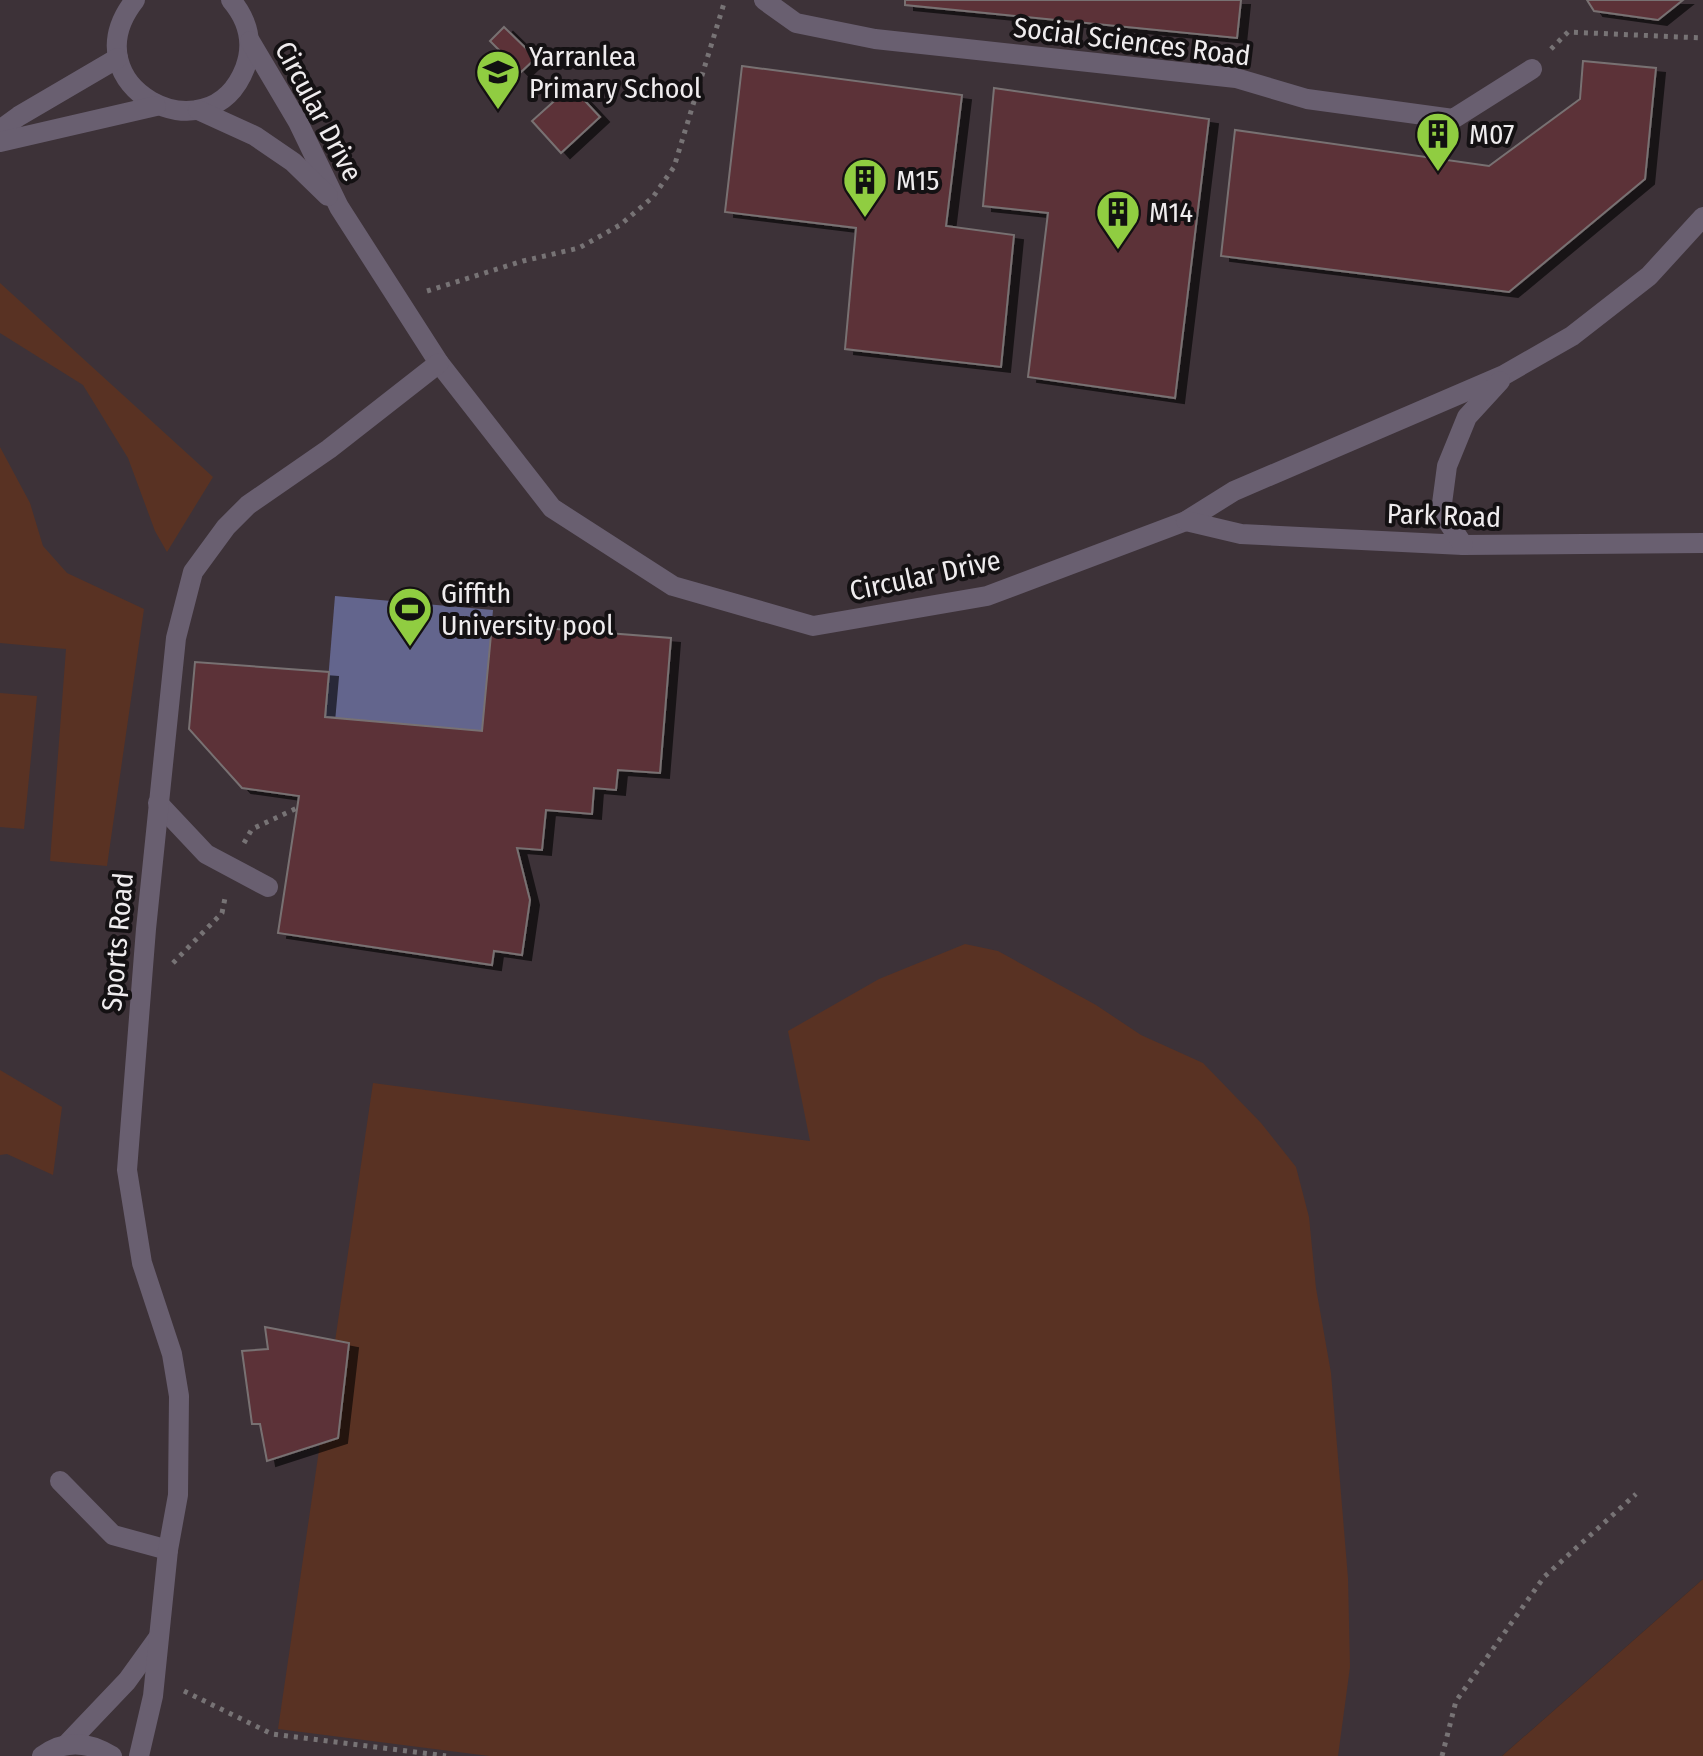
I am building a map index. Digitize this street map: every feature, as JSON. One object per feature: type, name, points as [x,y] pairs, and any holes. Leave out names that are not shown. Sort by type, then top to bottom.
[{"type":"street","points":[[135,0],[118,32],[118,58],[121,70],[135,91],[156,106]]},
{"type":"street","name":"Circular Drive","points":[[231,0],[247,26],[250,41],[298,122],[339,207],[439,363],[552,508],[673,586],[813,626],[987,596],[1186,521],[1234,491],[1504,375],[1572,336],[1649,276],[1703,217]]},
{"type":"street","name":"Social Sciences Road","points":[[764,0],[796,23],[875,39],[1236,78],[1307,99],[1453,119],[1532,69]]},
{"type":"street","points":[[198,110],[230,92],[242,77],[250,41]]},
{"type":"street","points":[[0,130],[118,58]]},
{"type":"street","name":"Circular Drive","points":[[0,142],[156,106],[198,110],[255,136],[293,162],[339,207]]},
{"type":"street","name":"Sports Road","points":[[139,1756],[153,1696],[168,1550],[178,1495],[179,1396],[172,1354],[142,1263],[127,1170],[158,803],[176,638],[184,600],[193,572],[226,527],[248,505],[329,449],[439,363]]},
{"type":"street","points":[[1463,545],[1441,511],[1447,466],[1467,417],[1504,375]]},
{"type":"street","name":"Park Road","points":[[1186,521],[1241,534],[1463,545],[1703,543]]},
{"type":"street","points":[[158,803],[206,854],[268,887]]},
{"type":"street","points":[[60,1481],[113,1535],[168,1550]]},
{"type":"street","name":"Sports Road","points":[[42,1756],[51,1749],[67,1744],[127,1681],[158,1638]]},
{"type":"street","points":[[67,1744],[84,1744],[112,1756]]},
{"type":"path","points":[[399,301],[469,277],[579,248],[620,225],[653,197],[674,167],[725,0]]},
{"type":"path","points":[[1532,69],[1568,32],[1703,38]]},
{"type":"path","points":[[173,964],[222,913]]},
{"type":"path","points":[[1442,1756],[1456,1701],[1544,1577],[1636,1494]]},
{"type":"path","points":[[184,1691],[272,1734],[446,1756]]},
{"type":"shaded area","points":[[0,0],[1703,0],[1703,1579],[1502,1756],[0,1756]]},
{"type":"shaded area","points":[[0,283],[213,477],[167,552],[155,531],[128,458],[83,385],[0,333]]},
{"type":"shaded area","points":[[0,447],[30,503],[43,546],[67,573],[144,609],[107,866],[50,861],[66,649],[0,643]]},
{"type":"shaded area","points":[[0,693],[37,696],[24,829],[0,827]]},
{"type":"shaded area","points":[[965,944],[998,951],[1096,1005],[1141,1035],[1203,1063],[1261,1123],[1296,1167],[1309,1217],[1316,1288],[1331,1373],[1348,1578],[1350,1667],[1338,1756],[489,1756],[278,1729],[373,1083],[810,1141],[788,1031],[879,979]]},
{"type":"shaded area","points":[[0,1070],[62,1107],[53,1175],[7,1154],[0,1155]]},
{"type":"shaded area","points":[[1703,1579],[1703,1756],[1502,1756]]},
{"type":"water","name":"Giffith University pool","points":[[335,596],[493,610],[482,731],[325,717]]},
{"type":"building","points":[[905,0],[1241,0],[1237,38],[905,5]]},
{"type":"building","points":[[1587,0],[1683,0],[1658,20],[1594,11]]},
{"type":"building","points":[[504,27],[536,58],[521,72],[490,41]]},
{"type":"building","name":"M07","points":[[1583,61],[1656,68],[1645,179],[1509,292],[1221,256],[1235,130],[1489,166],[1580,99]]},
{"type":"building","name":"M15","points":[[742,66],[962,95],[946,226],[1014,235],[1001,367],[845,349],[856,228],[725,212]]},
{"type":"building","points":[[571,86],[600,117],[561,153],[532,121]]},
{"type":"building","name":"M14","points":[[994,88],[1209,119],[1175,398],[1028,377],[1048,213],[983,206]]},
{"type":"building","points":[[492,624],[671,638],[660,773],[618,770],[616,790],[594,788],[592,814],[546,810],[542,850],[517,848],[530,900],[522,955],[494,951],[492,965],[278,933],[299,796],[242,788],[189,729],[195,662],[329,672],[325,717],[482,731]]},
{"type":"building","points":[[265,1327],[349,1343],[338,1438],[267,1461],[260,1424],[252,1424],[242,1351],[268,1349]]},
{"type":"place","name":"Yarranlea Primary School","points":[[498,111]]},
{"type":"place","name":"M07","points":[[1438,173]]},
{"type":"place","name":"M15","points":[[865,219]]},
{"type":"place","name":"M14","points":[[1118,251]]},
{"type":"place","name":"Giffith University pool","points":[[410,648]]}]
